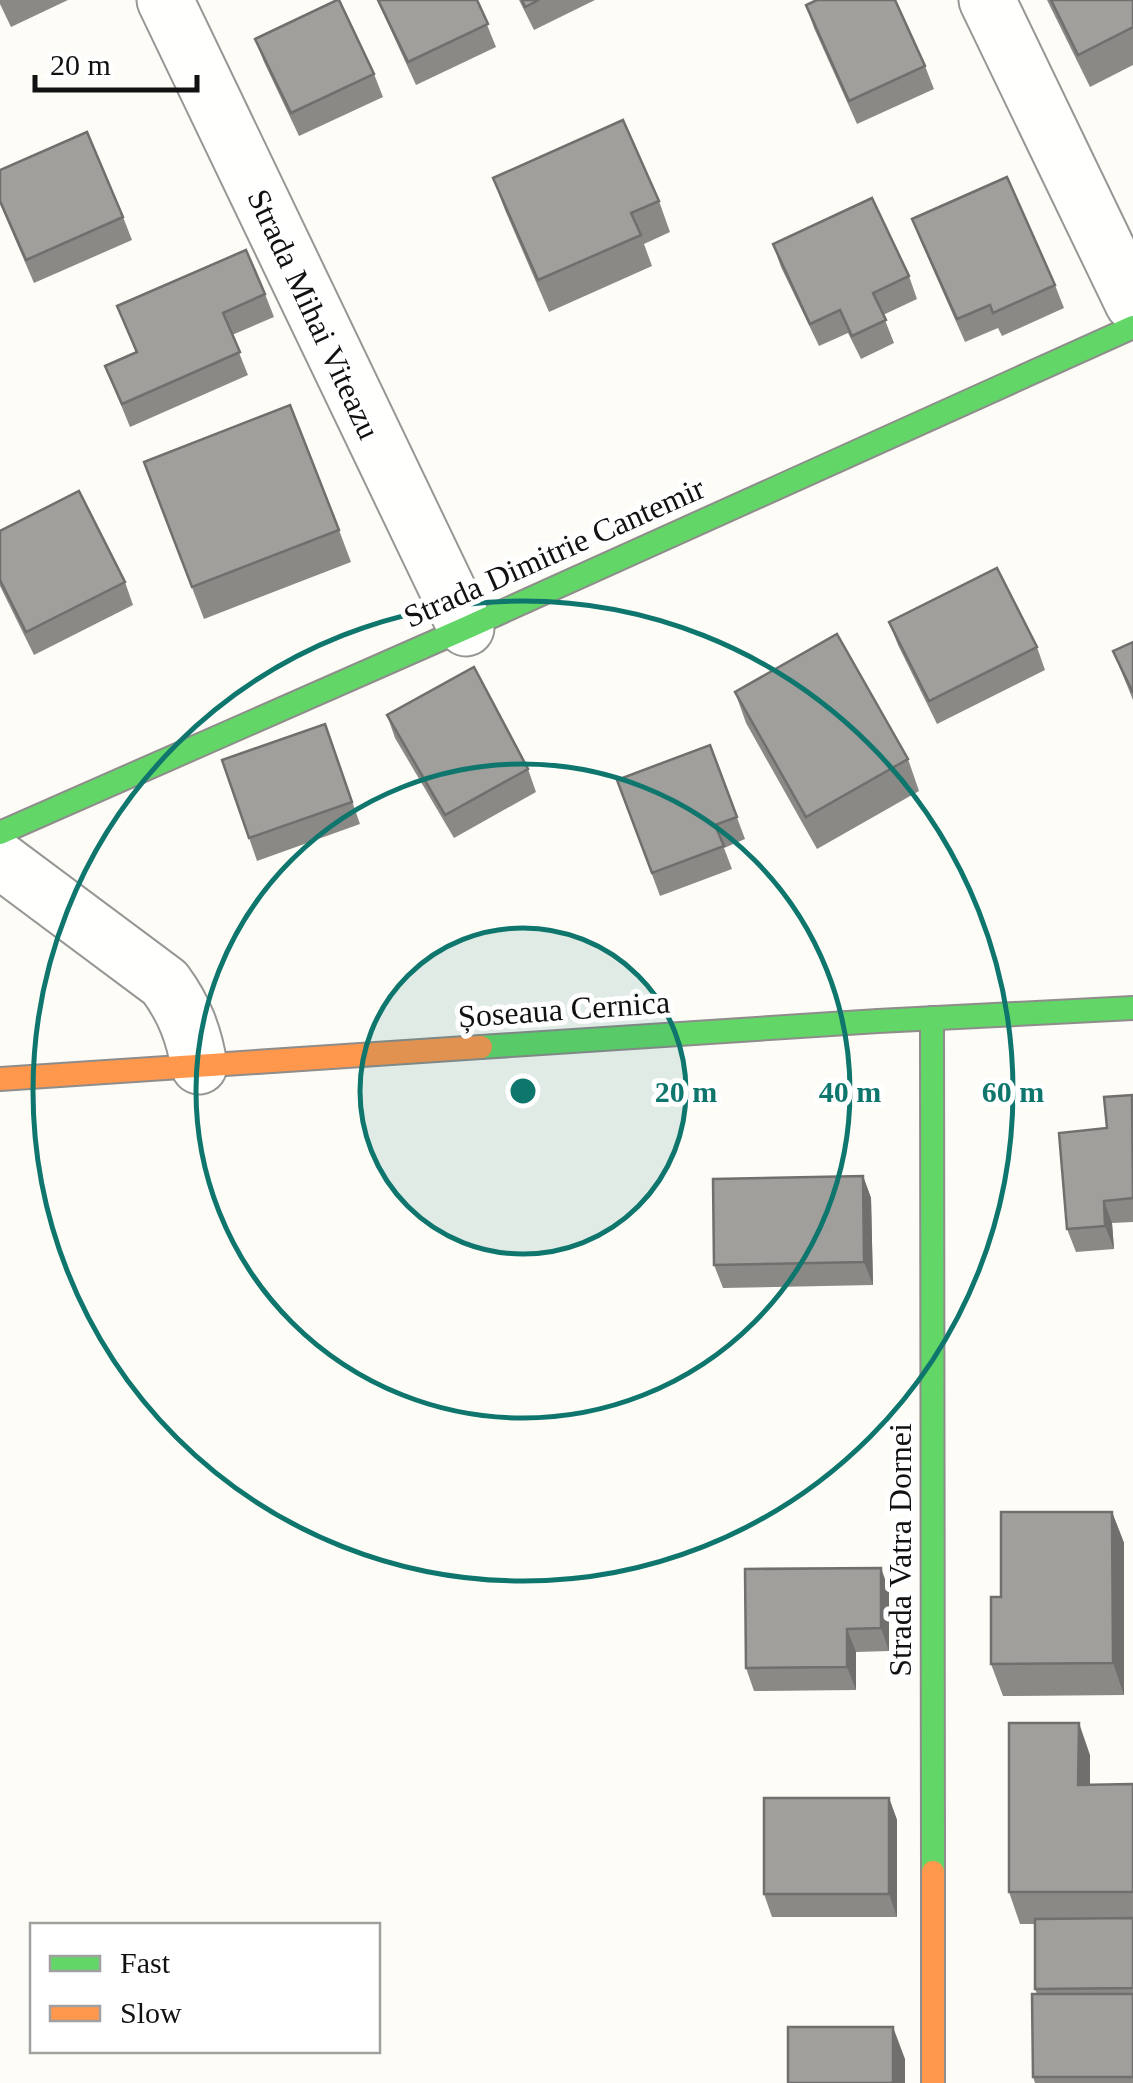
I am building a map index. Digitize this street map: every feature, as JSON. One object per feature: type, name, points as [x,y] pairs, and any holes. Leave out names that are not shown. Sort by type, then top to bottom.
[{"type":"street","name":"Strada Mihai Viteazu","points":[[165,0],[466,628]]},
{"type":"street","points":[[986,0],[1133,303]]},
{"type":"street","name":"Strada Dimitrie Cantemir","points":[[0,832],[466,628],[1133,327]]},
{"type":"street","points":[[0,860],[164,983],[181,1004],[194,1036],[200,1066]]},
{"type":"street","name":"Șoseaua Cernica","points":[[0,1080],[1133,1008]]},
{"type":"street","name":"Strada Vatra Dornei","points":[[932,1018],[933,2083]]},
{"type":"building","points":[[337,0],[374,74],[291,113],[255,39]]},
{"type":"building","points":[[378,0],[477,0],[488,24],[408,62]]},
{"type":"building","points":[[817,0],[895,0],[925,66],[849,101],[806,5]]},
{"type":"building","points":[[1051,0],[1133,0],[1133,27],[1078,55]]},
{"type":"building","points":[[623,120],[659,201],[631,213],[641,235],[538,280],[493,178]]},
{"type":"building","points":[[87,132],[123,217],[26,260],[0,201],[0,170]]},
{"type":"building","points":[[1007,177],[1055,285],[993,313],[990,305],[957,319],[912,219]]},
{"type":"building","points":[[872,198],[909,276],[873,293],[886,320],[852,336],[840,310],[810,324],[773,244]]},
{"type":"building","points":[[246,250],[265,294],[223,313],[240,352],[122,404],[105,366],[137,352],[117,306]]},
{"type":"building","points":[[290,405],[339,530],[192,587],[144,462]]},
{"type":"building","points":[[79,491],[125,582],[26,632],[0,580],[0,531]]},
{"type":"building","points":[[997,568],[1037,647],[929,701],[889,622]]},
{"type":"building","points":[[837,634],[908,759],[806,817],[735,692]]},
{"type":"building","points":[[1133,642],[1133,693],[1113,651]]},
{"type":"building","points":[[474,667],[528,769],[445,815],[387,715]]},
{"type":"building","points":[[325,724],[352,802],[249,838],[222,760]]},
{"type":"building","points":[[710,745],[737,817],[715,825],[724,846],[652,873],[617,780]]},
{"type":"building","points":[[1132,1095],[1133,1198],[1104,1201],[1105,1226],[1067,1229],[1059,1133],[1107,1128],[1104,1097]]},
{"type":"building","points":[[863,1176],[864,1262],[714,1265],[713,1179]]},
{"type":"building","points":[[1001,1512],[1112,1512],[1113,1663],[991,1664],[991,1597],[1001,1597]]},
{"type":"building","points":[[881,1568],[881,1628],[847,1629],[847,1667],[746,1668],[745,1569]]},
{"type":"building","points":[[1009,1723],[1079,1723],[1078,1785],[1133,1784],[1133,1892],[1009,1892]]},
{"type":"building","points":[[764,1798],[889,1798],[889,1894],[764,1894]]},
{"type":"building","points":[[1133,1918],[1133,1988],[1035,1989],[1035,1919]]},
{"type":"building","points":[[1032,1994],[1133,1994],[1133,2077],[1033,2077]]},
{"type":"building","points":[[788,2027],[893,2027],[893,2083],[788,2083]]},
{"type":"traffic: fast","points":[[0,833],[1133,327]]},
{"type":"traffic: fast","points":[[481,1047],[1133,1008]]},
{"type":"traffic: fast","points":[[932,1018],[933,1872]]},
{"type":"traffic: slow","points":[[0,1079],[481,1047]]},
{"type":"traffic: slow","points":[[933,1872],[933,2083]]}]
